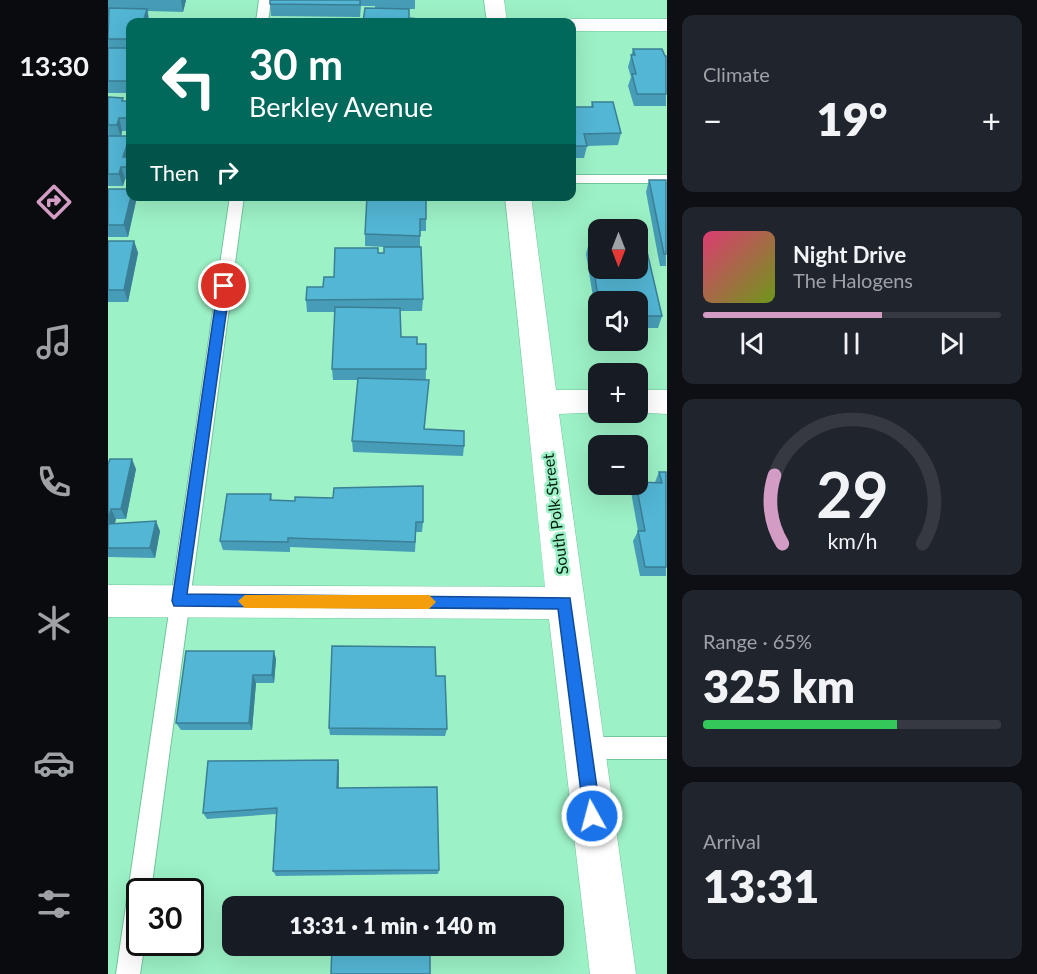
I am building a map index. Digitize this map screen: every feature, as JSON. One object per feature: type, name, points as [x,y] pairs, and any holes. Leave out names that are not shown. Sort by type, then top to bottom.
[{"type":"street","points":[[494,0],[496,18]]},
{"type":"street","points":[[576,25],[666,25]]},
{"type":"street","name":"South Polk Street","points":[[519,201],[565,603],[613,974]]},
{"type":"street","points":[[542,402],[588,402]]},
{"type":"street","points":[[648,402],[666,402]]},
{"type":"street","points":[[108,601],[565,603]]},
{"type":"lane","points":[[263,18],[266,0]]},
{"type":"lane","points":[[576,179],[666,179]]},
{"type":"lane","points":[[128,974],[236,201]]},
{"type":"lane","points":[[583,748],[666,748]]},
{"type":"building","points":[[270,0],[360,0],[360,5],[270,4]]},
{"type":"building","points":[[109,8],[147,9],[144,18],[126,18],[126,39],[108,39]]},
{"type":"building","points":[[365,8],[409,9],[409,18],[364,18]]},
{"type":"building","points":[[108,48],[126,48],[126,81],[108,81]]},
{"type":"building","points":[[633,49],[662,49],[666,56],[666,94],[637,94],[632,74],[636,74],[631,55],[635,55]]},
{"type":"building","points":[[108,97],[123,98],[122,101],[126,101],[126,118],[119,118],[117,125],[108,125]]},
{"type":"building","points":[[592,102],[613,102],[621,133],[584,134],[587,146],[576,146],[576,107],[593,107]]},
{"type":"building","points":[[108,136],[126,136],[123,157],[126,157],[126,167],[121,167],[119,174],[108,174]]},
{"type":"building","points":[[649,180],[666,180],[666,254],[664,254]]},
{"type":"building","points":[[108,189],[126,189],[126,201],[130,201],[124,225],[108,225]]},
{"type":"building","points":[[367,201],[426,201],[426,219],[420,219],[420,236],[365,234]]},
{"type":"building","points":[[108,241],[134,241],[124,290],[108,290]]},
{"type":"building","points":[[384,247],[421,247],[423,299],[306,300],[307,287],[323,287],[324,277],[334,277],[335,248],[378,248],[378,253],[384,253]]},
{"type":"building","points":[[648,256],[662,316],[648,316],[648,291],[597,291],[595,279],[648,279]]},
{"type":"building","points":[[335,307],[400,308],[401,337],[417,337],[417,344],[426,344],[426,369],[332,369]]},
{"type":"building","points":[[358,378],[429,380],[424,429],[464,431],[464,446],[352,441]]},
{"type":"building","points":[[110,459],[132,459],[121,509],[111,509],[108,521],[108,464]]},
{"type":"building","points":[[659,472],[666,472],[666,567],[645,567],[638,531],[645,531],[638,495],[648,495],[648,482],[662,483]]},
{"type":"building","points":[[423,486],[423,522],[416,522],[415,542],[288,538],[288,542],[220,541],[227,494],[271,494],[270,500],[295,501],[295,497],[333,498],[334,488]]},
{"type":"building","points":[[156,521],[150,548],[108,548],[108,524]]},
{"type":"building","points":[[332,646],[435,647],[436,676],[445,676],[447,729],[329,728]]},
{"type":"building","points":[[186,651],[274,651],[272,675],[253,675],[249,723],[176,723]]},
{"type":"building","points":[[338,760],[337,788],[437,787],[439,870],[273,871],[277,808],[203,813],[208,761]]},
{"type":"building","points":[[332,956],[430,956],[430,974],[331,974]]},
{"type":"slow traffic","points":[[245,601],[429,602]]},
{"type":"route","points":[[224,286],[179,601],[565,603],[592,816]]}]
